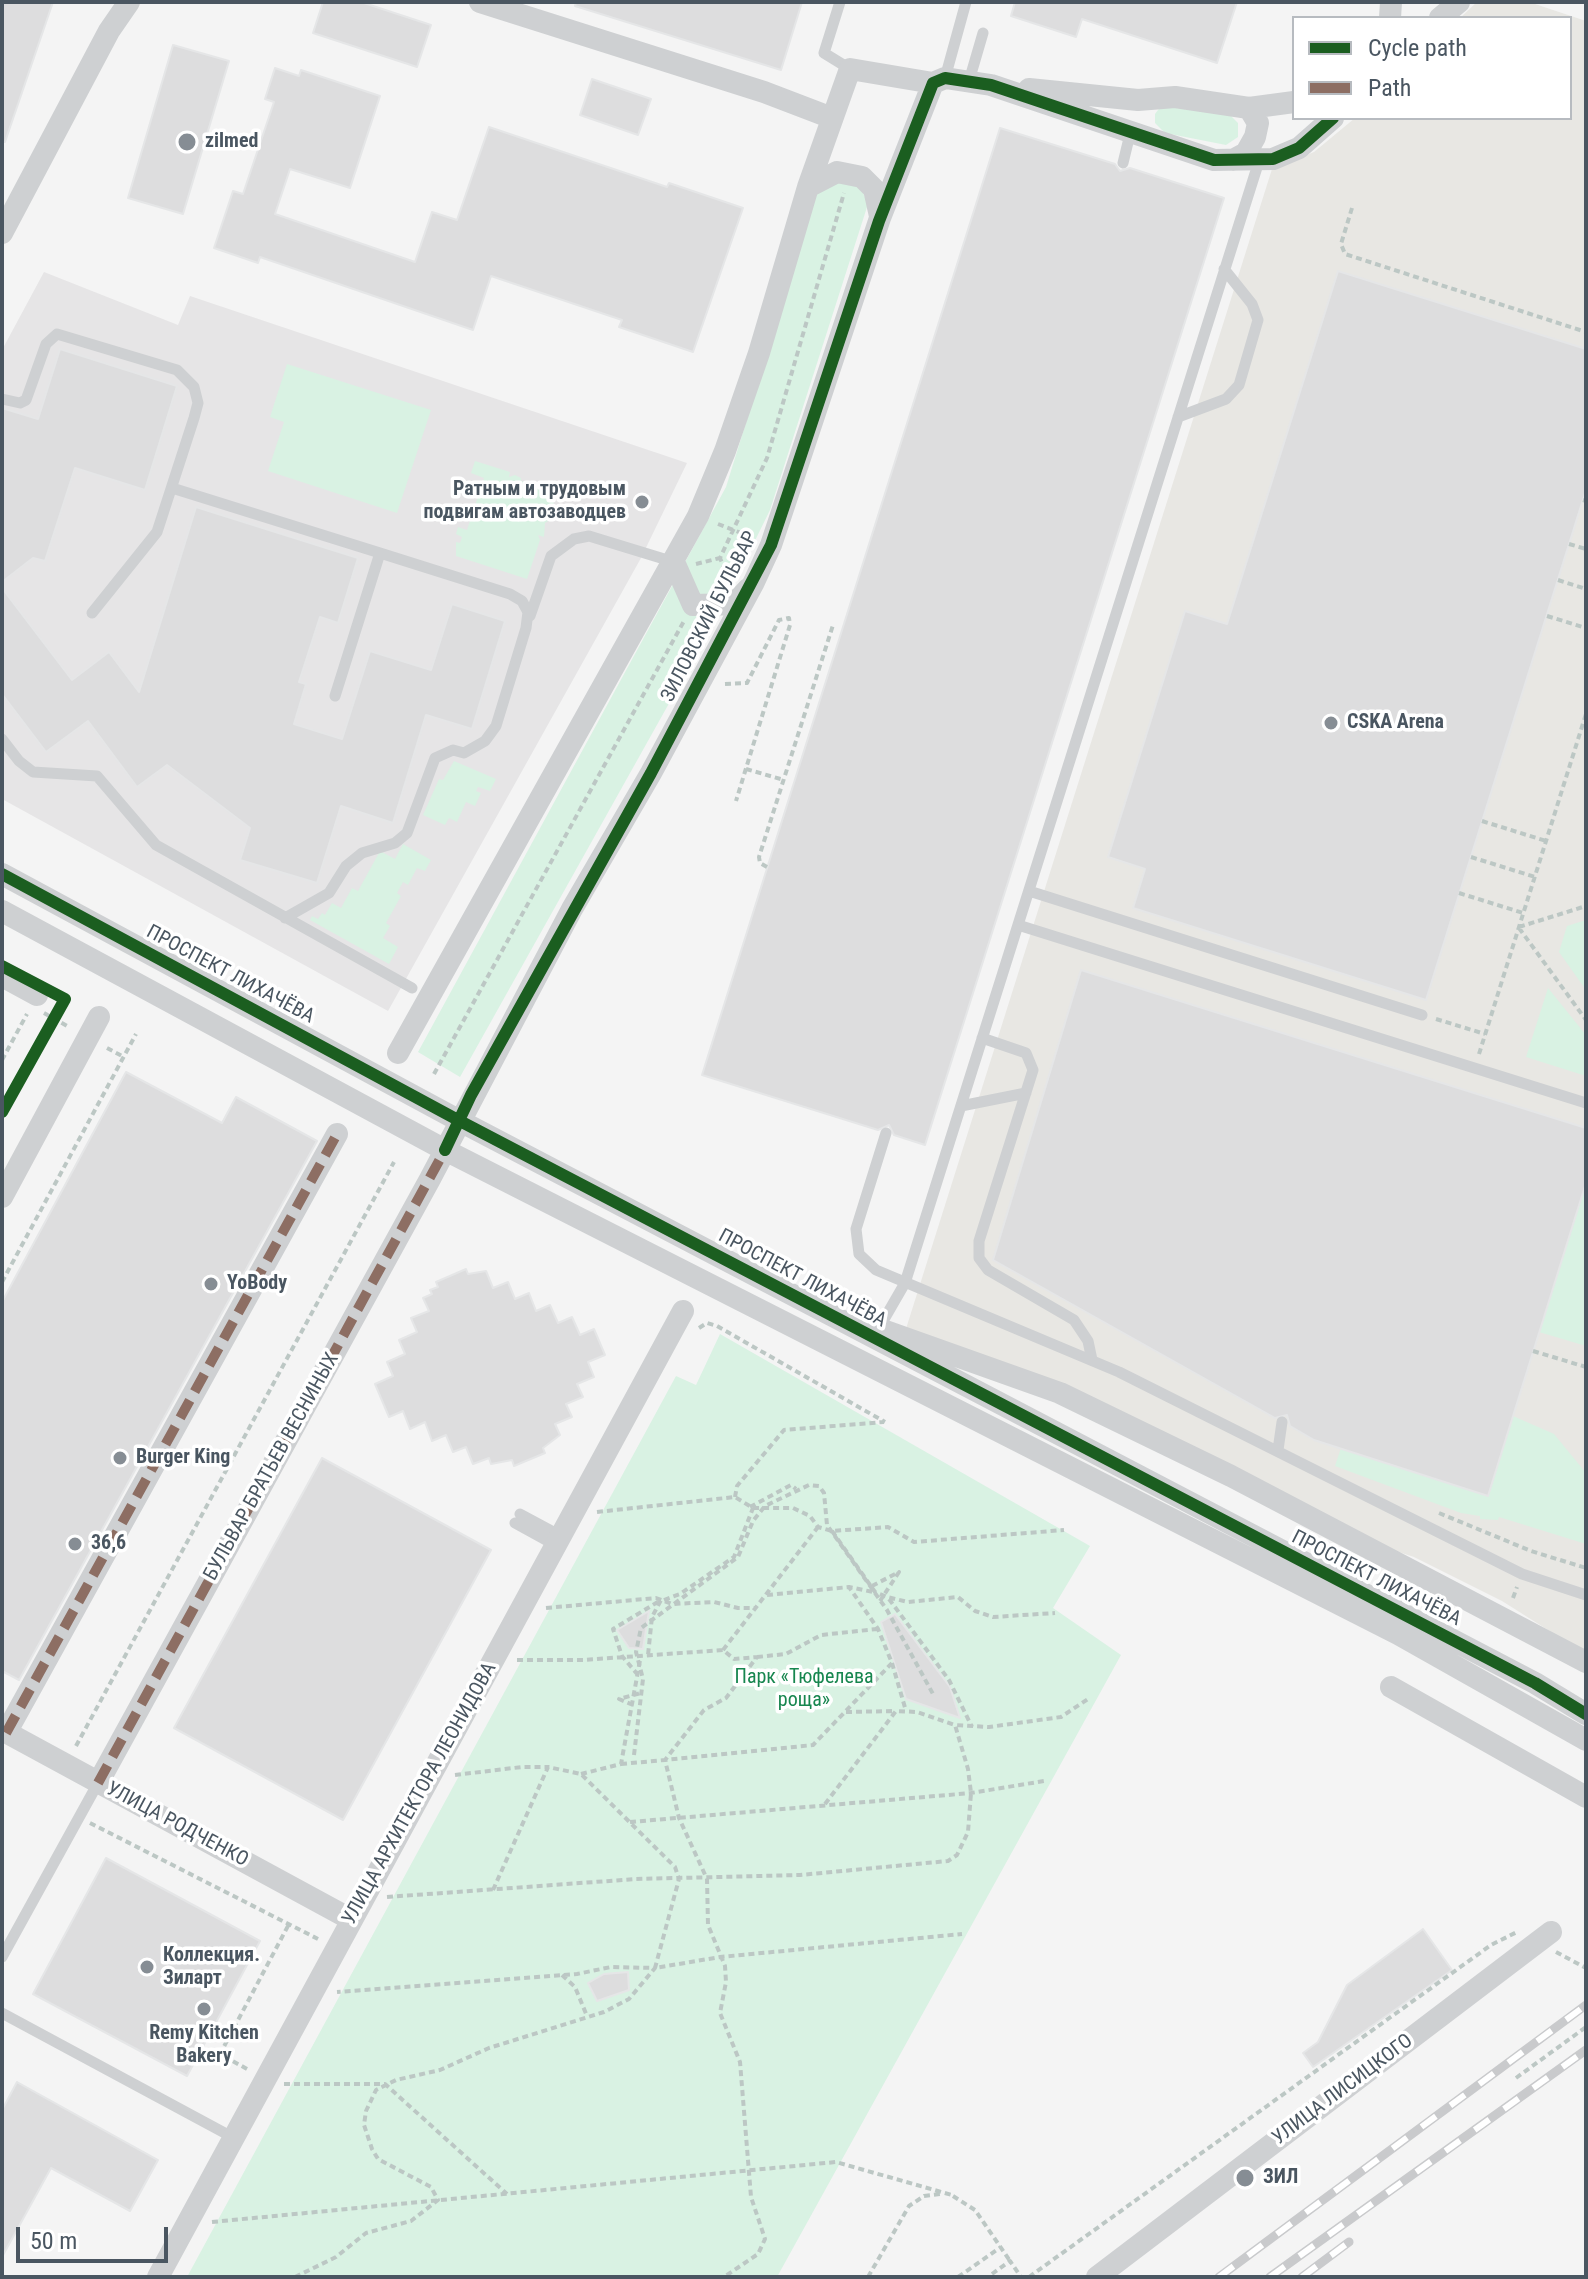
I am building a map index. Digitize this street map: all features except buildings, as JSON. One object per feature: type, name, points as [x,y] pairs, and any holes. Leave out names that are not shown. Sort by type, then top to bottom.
[{"type":"street","points":[[2,233],[109,31],[129,2]]},
{"type":"street","points":[[480,2],[764,92],[832,118]]},
{"type":"street","points":[[1442,16],[1459,2]]},
{"type":"street","points":[[398,1053],[698,516],[725,451],[759,353],[808,187],[850,69],[1152,99],[1175,97],[1249,108],[1292,102]]},
{"type":"street","name":"ЗИЛОВСКИЙ БУЛЬВАР","points":[[445,1150],[458,1120],[754,582],[771,545],[880,218],[939,80]]},
{"type":"street","points":[[980,83],[1214,160],[1259,161],[1299,148],[1331,120]]},
{"type":"street","points":[[1135,135],[1137,115],[1152,99]]},
{"type":"street","points":[[1233,160],[1246,153],[1255,137],[1258,123],[1249,108]]},
{"type":"street","points":[[808,187],[837,172],[862,177],[874,189],[880,202],[880,218]]},
{"type":"street","name":"ЗИЛОВСКИЙ БУЛЬВАР","points":[[674,562],[693,605],[734,604],[754,582]]},
{"type":"street","name":"ПРОСПЕКТ ЛИХАЧЁВА","points":[[2,874],[1402,1625],[1586,1740]]},
{"type":"street","name":"ПРОСПЕКТ ЛИХАЧЁВА","points":[[2,911],[445,1150],[1586,1714]]},
{"type":"street","points":[[2,976],[34,1001]]},
{"type":"street","points":[[2,1197],[99,1017]]},
{"type":"street","points":[[4,1732],[337,1134]]},
{"type":"street","name":"БУЛЬВАР БРАТЬЕВ ВЕСНИНЫХ","points":[[98,1783],[445,1150]]},
{"type":"street","name":"УЛИЦА АРХИТЕКТОРА ЛЕОНИДОВА","points":[[158,2277],[683,1311]]},
{"type":"street","points":[[855,1321],[1060,1393],[1231,1476],[1586,1662]]},
{"type":"street","points":[[1391,1687],[1584,1797]]},
{"type":"street","name":"УЛИЦА РОДЧЕНКО","points":[[4,1732],[352,1920]]},
{"type":"street","name":"УЛИЦА ЛИСИЦКОГО","points":[[1097,2277],[1551,1932]]},
{"type":"lane","points":[[840,2],[824,53],[850,69]]},
{"type":"lane","name":"ЗИЛОВСКИЙ БУЛЬВАР","points":[[939,80],[966,2]]},
{"type":"lane","points":[[980,83],[983,33]]},
{"type":"lane","points":[[1123,163],[1135,135]]},
{"type":"lane","points":[[879,1328],[905,1283],[1259,161]]},
{"type":"lane","points":[[1178,417],[1226,399],[1239,385],[1258,320],[1252,304],[1224,269]]},
{"type":"lane","points":[[2,399],[20,403],[26,400],[46,344],[57,334],[177,370],[194,387],[198,403],[172,488],[150,544],[92,613]]},
{"type":"lane","points":[[172,488],[510,594],[522,601],[528,612],[526,628]]},
{"type":"lane","points":[[285,918],[329,893],[346,866],[362,853],[395,843],[407,833],[435,758],[453,750],[464,753],[485,741],[496,726],[551,556],[574,539],[589,536],[674,562]]},
{"type":"lane","points":[[335,696],[380,553]]},
{"type":"lane","points":[[2,739],[19,761],[33,772],[97,776],[156,845],[412,988]]},
{"type":"lane","points":[[1029,891],[1422,1015]]},
{"type":"lane","points":[[1018,925],[1586,1103]]},
{"type":"lane","points":[[982,1038],[1019,1050],[1030,1059],[1033,1070],[979,1241],[979,1258],[988,1270],[1074,1320],[1088,1341],[1092,1360]]},
{"type":"lane","points":[[961,1106],[1026,1093]]},
{"type":"lane","points":[[886,1133],[856,1229],[855,1243],[865,1263],[905,1283],[1092,1360],[1522,1574],[1586,1595]]},
{"type":"lane","points":[[1278,1450],[1282,1422]]},
{"type":"lane","points":[[517,1519],[558,1541]]},
{"type":"lane","points":[[2,1957],[98,1783]]},
{"type":"lane","points":[[2,2013],[234,2138]]},
{"type":"path","points":[[724,590],[729,580],[720,558],[767,458],[844,193]]},
{"type":"path","points":[[1352,208],[1341,244],[1345,254],[1586,332]]},
{"type":"path","points":[[698,516],[771,545]]},
{"type":"path","points":[[1569,544],[1586,549]]},
{"type":"path","points":[[1558,580],[1586,589]]},
{"type":"path","points":[[434,1074],[693,605]]},
{"type":"path","points":[[1547,616],[1586,628]]},
{"type":"path","points":[[725,684],[747,683],[779,620],[789,618],[790,625],[736,801]]},
{"type":"path","points":[[767,867],[760,863],[759,857],[833,625]]},
{"type":"path","points":[[1474,1068],[1586,719]]},
{"type":"path","points":[[746,769],[784,780]]},
{"type":"path","points":[[1482,821],[1546,841]]},
{"type":"path","points":[[1471,857],[1535,877]]},
{"type":"path","points":[[1459,893],[1523,913]]},
{"type":"path","points":[[1519,927],[1586,906]]},
{"type":"path","points":[[1519,927],[1586,1020]]},
{"type":"path","points":[[2,1060],[34,1001],[56,1014],[69,1027]]},
{"type":"path","points":[[46,1032],[56,1014]]},
{"type":"path","points":[[1422,1015],[1485,1034]]},
{"type":"path","points":[[2,1282],[136,1034]]},
{"type":"path","points":[[107,1048],[124,1057]]},
{"type":"path","points":[[67,1765],[88,1720],[394,1162]]},
{"type":"path","points":[[690,1336],[703,1324],[717,1326],[885,1422],[784,1430],[737,1486],[735,1497]]},
{"type":"path","points":[[1533,1351],[1586,1367]]},
{"type":"path","points":[[638,1675],[622,1656],[613,1633],[615,1627],[661,1600],[680,1594],[734,1557],[751,1508],[791,1485],[796,1489]]},
{"type":"path","points":[[634,1755],[643,1679],[635,1642],[641,1628],[738,1557],[757,1514],[774,1499],[814,1485],[822,1489],[827,1525],[880,1601],[933,1694]]},
{"type":"path","points":[[597,1512],[735,1497],[751,1508],[793,1508],[810,1516],[818,1527],[832,1531],[888,1527],[914,1542],[1064,1530]]},
{"type":"path","points":[[723,1650],[818,1527]]},
{"type":"path","points":[[832,1531],[875,1592]]},
{"type":"path","points":[[870,1587],[899,1572],[880,1601]]},
{"type":"path","points":[[765,1595],[849,1587],[908,1602],[958,1597],[975,1611],[993,1617],[1055,1613]]},
{"type":"path","points":[[849,1587],[878,1629],[906,1711]]},
{"type":"path","points":[[887,1597],[956,1691],[972,1727]]},
{"type":"path","points":[[621,1764],[652,1617],[661,1600]]},
{"type":"path","points":[[546,1608],[661,1600],[672,1604],[717,1602],[738,1608],[756,1608]]},
{"type":"path","points":[[517,1660],[723,1650],[734,1659],[786,1654],[821,1635],[878,1629]]},
{"type":"path","points":[[665,1760],[704,1710],[726,1698],[757,1657]]},
{"type":"path","points":[[452,1776],[522,1767],[548,1767],[581,1774],[621,1764],[813,1745],[892,1663]]},
{"type":"path","points":[[633,1705],[619,1699],[641,1693]]},
{"type":"path","points":[[846,1712],[906,1711],[972,1727],[1061,1717],[1088,1699]]},
{"type":"path","points":[[825,1805],[896,1711]]},
{"type":"path","points":[[364,1897],[800,1875],[948,1861],[957,1855],[968,1832],[971,1793],[968,1769],[955,1725]]},
{"type":"path","points":[[665,1760],[679,1818],[707,1879],[708,1925],[726,1982],[720,2013],[740,2062],[751,2197],[763,2230],[763,2247],[724,2277]]},
{"type":"path","points":[[493,1890],[548,1767]]},
{"type":"path","points":[[281,2084],[385,2084],[440,2070],[489,2048],[604,2012],[629,1999],[655,1968],[679,1879],[675,1867],[581,1774]]},
{"type":"path","points":[[630,1822],[971,1793],[1044,1781]]},
{"type":"path","points":[[80,1818],[324,1942]]},
{"type":"path","points":[[253,2072],[220,2054],[289,1924]]},
{"type":"path","points":[[332,1993],[562,1975],[611,1967],[655,1968],[720,1957],[962,1934]]},
{"type":"path","points":[[1029,2277],[1491,1945]]},
{"type":"path","points":[[562,1975],[575,1987],[587,2016]]},
{"type":"path","points":[[1516,2078],[1586,2027]]},
{"type":"path","points":[[385,2084],[507,2194]]},
{"type":"path","points":[[385,2084],[370,2099],[366,2111],[364,2125],[372,2149],[378,2159],[431,2187],[438,2200]]},
{"type":"path","points":[[206,2222],[836,2162],[952,2195],[975,2210],[1021,2277]]},
{"type":"path","points":[[868,2277],[909,2206],[933,2194],[952,2195]]},
{"type":"path","points":[[295,2277],[336,2257],[375,2229],[411,2221],[438,2200]]},
{"type":"path","points":[[958,2277],[1001,2247]]},
{"type":"path","points":[[992,2274],[1010,2261]]},
{"type":"shaded area","points":[[1477,2],[1529,2],[1571,16],[1462,16]]},
{"type":"shaded area","points":[[1572,16],[1586,21],[1586,1654],[1502,1601],[1414,1557],[1371,1543],[904,1335],[1272,169],[1314,152],[1353,120],[1572,120]]},
{"type":"shaded area","points":[[44,272],[178,325],[190,296],[687,463],[641,558],[388,1011],[2,799],[2,350]]},
{"type":"green space","points":[[1161,106],[1230,115],[1238,123],[1238,137],[1226,145],[1165,133],[1155,123],[1155,114]]},
{"type":"green space","points":[[834,179],[860,186],[868,204],[770,510],[719,614],[460,1077],[418,1052],[726,487],[819,187]]},
{"type":"green space","points":[[287,364],[431,410],[397,513],[268,471],[284,422],[270,417]]},
{"type":"green space","points":[[475,461],[510,472],[509,477],[515,475],[521,481],[557,490],[557,499],[553,498],[554,508],[549,510],[554,512],[545,523],[544,537],[538,535],[540,540],[527,579],[456,556],[456,542],[460,543],[462,537],[456,534],[458,527],[467,530],[484,478],[471,473]]},
{"type":"green space","points":[[454,761],[496,779],[490,791],[478,787],[476,791],[481,793],[475,806],[466,802],[457,822],[449,818],[445,825],[423,815],[439,779],[443,780]]},
{"type":"green space","points":[[403,844],[431,860],[425,871],[417,868],[408,885],[403,882],[397,893],[401,896],[386,923],[390,926],[383,938],[398,947],[389,964],[310,920],[312,916],[318,919],[322,913],[325,915],[332,903],[341,908],[352,888],[358,891],[380,851],[395,859]]},
{"type":"green space","points":[[1586,920],[1586,990],[1559,952],[1567,926]]},
{"type":"green space","points":[[1548,988],[1586,1035],[1586,1076],[1526,1057]]},
{"type":"green space","points":[[1586,1183],[1586,1346],[1539,1332]]},
{"type":"green space","name":"Парк «Тюфелева роща»","points":[[720,1334],[1090,1546],[1053,1608],[1121,1655],[777,2277],[187,2277],[676,1376],[696,1385]]},
{"type":"green space","points":[[1513,1416],[1554,1434],[1586,1473],[1586,1544],[1499,1517],[1498,1520],[1480,1519],[1480,1516],[1461,1513],[1335,1466],[1341,1448]]},
{"type":"railway","points":[[1219,2277],[1586,2005]]},
{"type":"railway","points":[[1270,2277],[1586,2050]]},
{"type":"railway","points":[[1302,2277],[1349,2242]]},
{"type":"marked path","points":[[6,1733],[337,1134]]},
{"type":"marked path","points":[[98,1783],[445,1150]]},
{"type":"cycle path","points":[[445,1150],[471,1095],[651,773],[771,545],[879,221],[933,83],[945,78],[991,85],[1214,160],[1273,159],[1299,148],[1331,120]]},
{"type":"cycle path","points":[[2,874],[458,1120],[1535,1683],[1586,1714]]},
{"type":"cycle path","points":[[2,966],[65,999],[2,1112]]},
{"type":"place","name":"zilmed","points":[[187,142]]},
{"type":"place","name":"Ратным и трудовым подвигам автозаводцев","points":[[642,502]]},
{"type":"place","name":"CSKA Arena","points":[[1331,723]]},
{"type":"place","name":"YoBody","points":[[211,1284]]},
{"type":"place","name":"Burger King","points":[[120,1458]]},
{"type":"place","name":"36,6","points":[[75,1544]]},
{"type":"place","name":"Коллекция. Зиларт","points":[[147,1967]]},
{"type":"place","name":"Remy Kitchen Bakery","points":[[204,2009]]},
{"type":"place","name":"ЗИЛ","points":[[1245,2178]]}]
